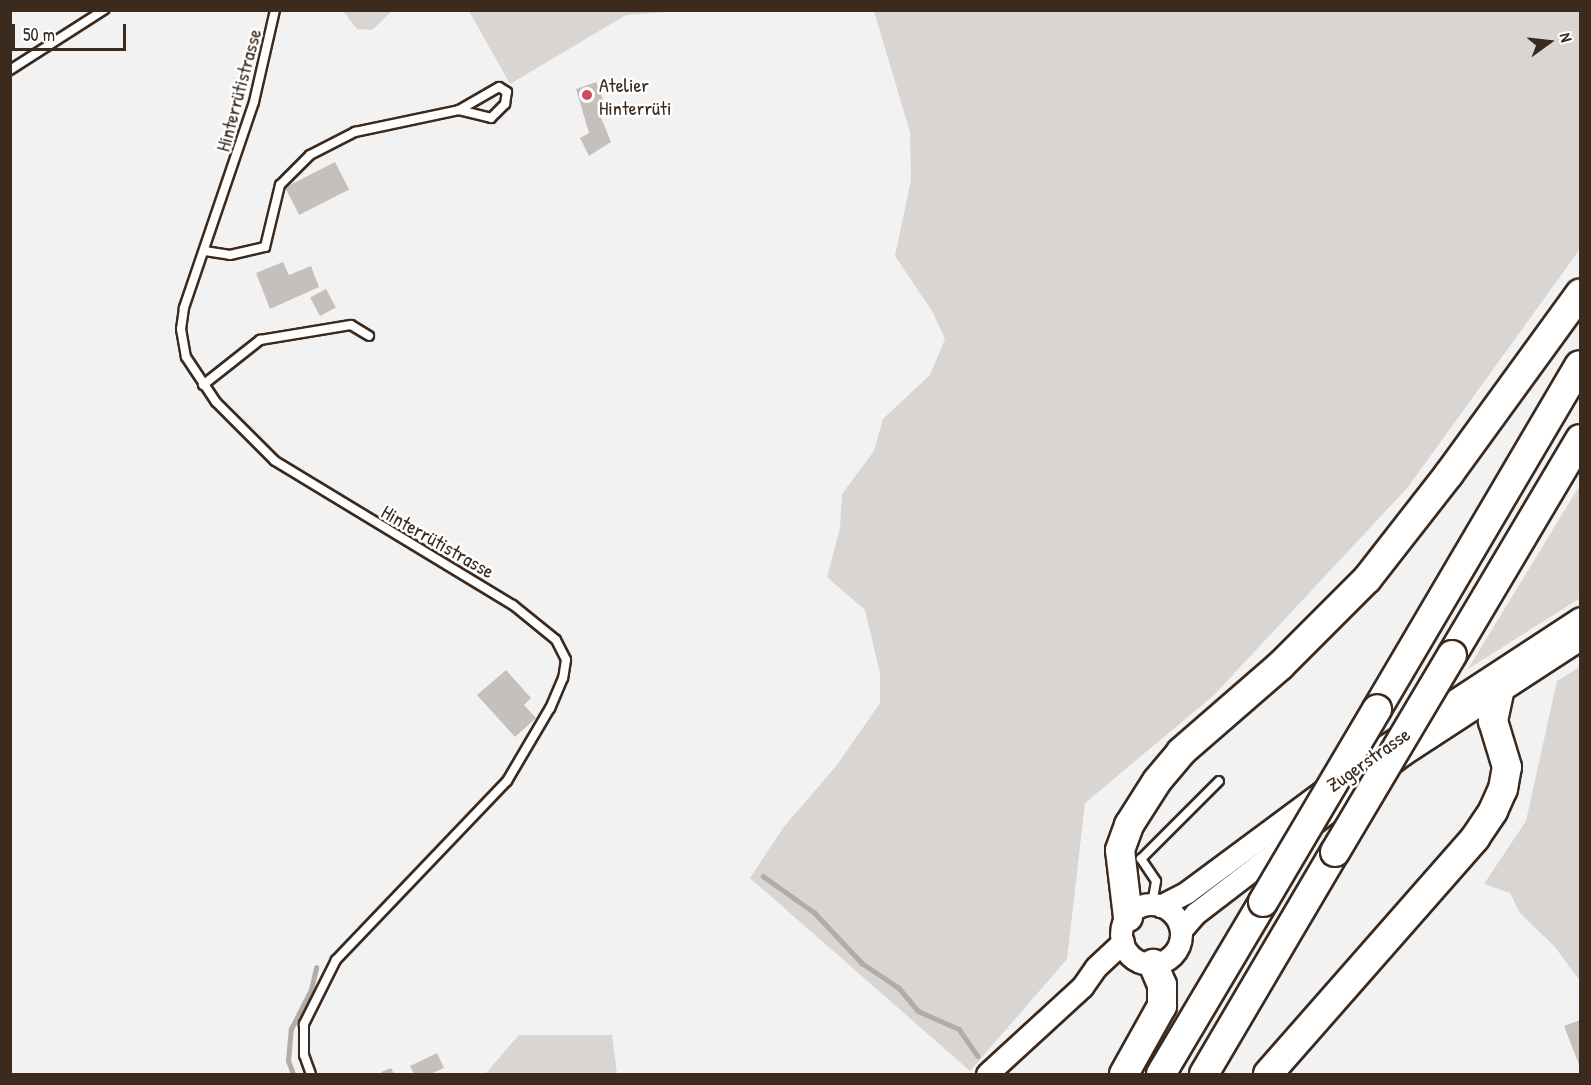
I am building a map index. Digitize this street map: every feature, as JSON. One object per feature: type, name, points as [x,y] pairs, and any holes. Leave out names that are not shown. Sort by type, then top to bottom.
[{"type":"highway","points":[[1124,1074],[1162,1006],[1162,985],[1141,932],[1120,850],[1129,825],[1157,781],[1181,752],[1287,660],[1367,579],[1443,482],[1581,294]]},
{"type":"highway","points":[[1161,1074],[1581,365]]},
{"type":"highway","points":[[1204,1074],[1581,439]]},
{"type":"highway","points":[[1268,1074],[1475,838],[1493,812],[1503,789],[1507,766],[1492,721],[1500,689]]},
{"type":"main road","name":"Zugerstrasse","points":[[987,1074],[1082,987],[1096,967],[1187,892],[1374,753],[1581,618]]},
{"type":"main road","name":"Zugerstrasse","points":[[1141,932],[1171,957],[1181,940],[1181,930],[1196,912],[1264,858],[1402,755],[1500,689],[1581,639]]},
{"type":"main road","points":[[1141,932],[1174,915],[1181,930]]},
{"type":"lane","points":[[10,70],[104,10]]},
{"type":"lane","name":"Hinterrütistrasse","points":[[275,10],[254,102],[184,308],[181,329],[186,357],[203,385],[228,416],[275,461],[513,605],[556,640],[566,660],[563,678],[550,708],[507,781],[336,960],[304,1024],[304,1055],[311,1074]]},
{"type":"lane","points":[[205,251],[230,255],[265,247],[280,185],[310,155],[355,132],[459,110],[499,87],[507,92],[505,104],[491,118],[459,110]]},
{"type":"lane","points":[[203,385],[260,340],[351,325],[369,336]]},
{"type":"lane","points":[[1141,932],[1156,881],[1141,858],[1219,781]]},
{"type":"shaded area","points":[[343,11],[392,11],[372,30],[357,29]]},
{"type":"shaded area","points":[[469,11],[684,11],[626,15],[510,84]]},
{"type":"shaded area","points":[[874,11],[1580,11],[1580,249],[1408,487],[1214,695],[1085,803],[1067,959],[970,1071],[750,878],[783,828],[837,765],[880,703],[880,673],[865,610],[827,577],[840,528],[842,494],[874,451],[883,419],[930,375],[945,339],[932,311],[895,256],[911,180],[910,132]]},
{"type":"shaded area","points":[[1580,485],[1580,598],[1468,669]]},
{"type":"shaded area","points":[[1580,667],[1580,981],[1555,947],[1520,913],[1510,893],[1484,884],[1526,821],[1557,681]]},
{"type":"shaded area","points":[[519,1035],[612,1035],[617,1074],[485,1074]]},
{"type":"building","points":[[596,82],[608,112],[600,115],[611,142],[589,156],[580,138],[589,133],[576,89]]},
{"type":"building","points":[[335,162],[349,190],[299,215],[285,187]]},
{"type":"building","points":[[283,262],[289,275],[311,266],[319,287],[270,309],[256,273]]},
{"type":"building","points":[[326,289],[336,308],[320,316],[310,297]]},
{"type":"building","points":[[506,670],[531,698],[524,705],[536,718],[515,737],[477,695]]},
{"type":"building","points":[[1580,1020],[1580,1067],[1564,1026]]},
{"type":"building","points":[[437,1053],[444,1068],[430,1074],[414,1074],[410,1066]]},
{"type":"building","points":[[391,1068],[394,1074],[382,1074],[381,1072]]},
{"type":"waterway","points":[[763,876],[815,913],[862,963],[899,988],[918,1011],[959,1029],[978,1056]]},
{"type":"waterway","points":[[293,1074],[288,1061],[291,1029],[311,990],[316,968]]},
{"type":"place","name":"Atelier Hinterrüti","points":[[587,95]]}]
